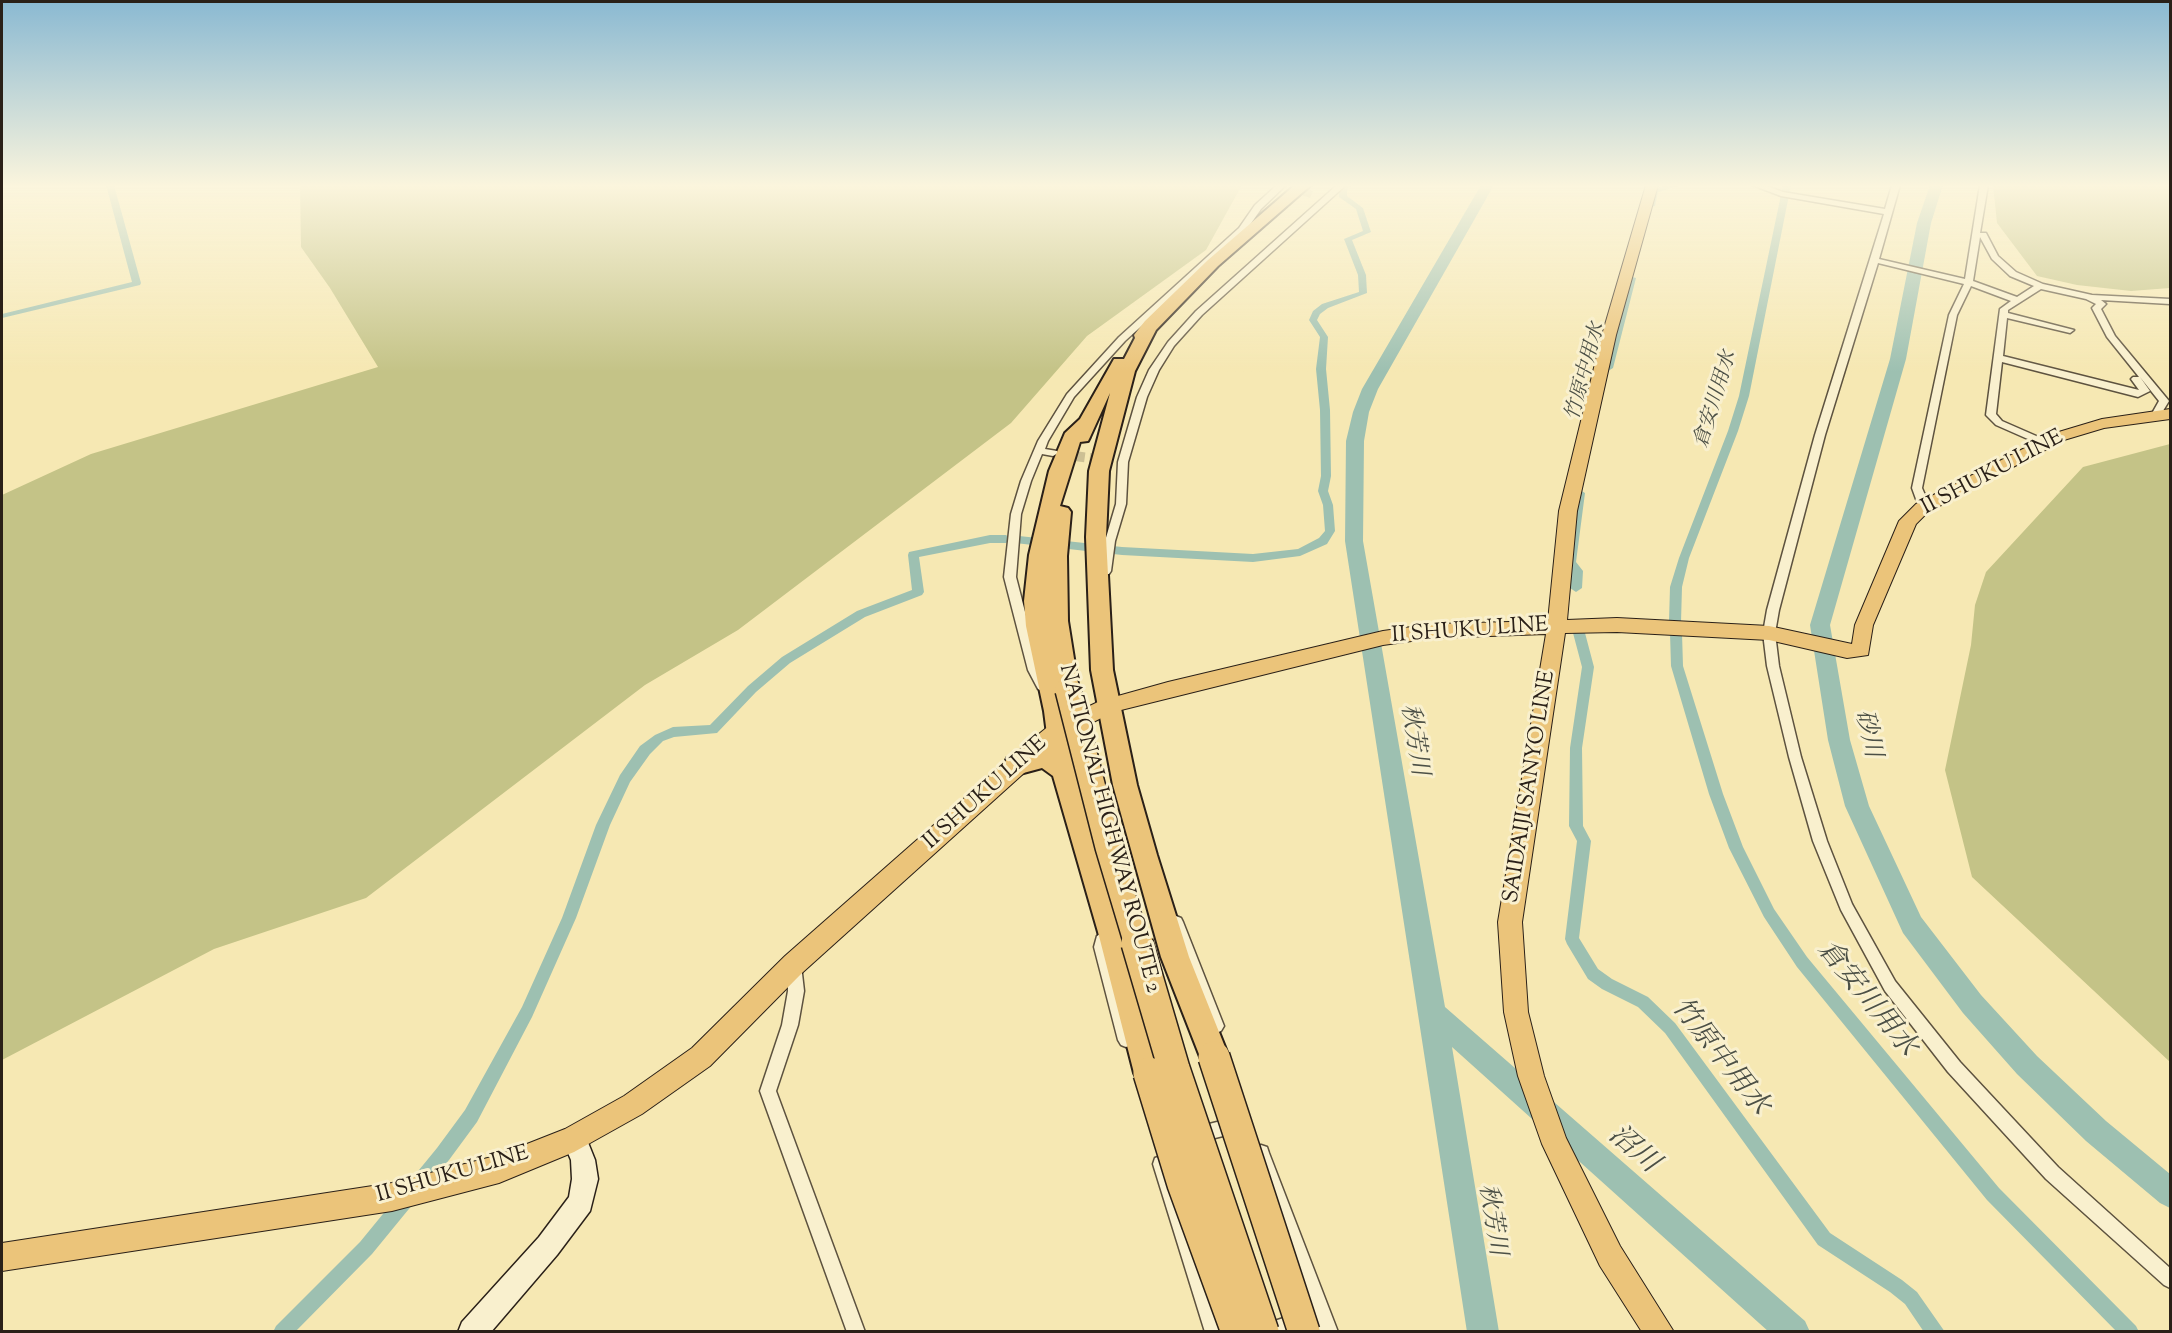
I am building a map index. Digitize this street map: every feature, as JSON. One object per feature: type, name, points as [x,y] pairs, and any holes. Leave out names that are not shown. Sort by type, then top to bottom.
[{"type":"highway","points":[[1232,247],[1213,263],[1151,324],[1114,372],[1086,423],[1074,433],[1059,471],[1049,545],[1035,601],[1037,626],[1060,711],[1064,770],[1112,932],[1149,1073],[1183,1184],[1238,1332]]},
{"type":"highway","points":[[1151,324],[1126,371],[1099,471],[1103,546],[1099,620],[1107,706],[1125,785],[1134,857],[1214,1057],[1262,1198],[1318,1326]]},
{"type":"highway","name":"NATIONAL HIGHWAY ROUTE 2","points":[[1060,711],[1108,847],[1174,1069],[1264,1332]]},
{"type":"highway","points":[[1016,765],[1045,758],[1064,770]]},
{"type":"main road","name":"SAIDAIJI SANYO LINE","points":[[1634,247],[1608,335],[1568,511],[1557,626],[1510,922],[1516,1012],[1531,1076],[1555,1144],[1610,1257],[1659,1332]]},
{"type":"main road","name":"II SHUKU LINE","points":[[2,1257],[392,1197],[499,1169],[574,1139],[633,1105],[701,1057],[794,964],[1016,765],[1060,711],[1107,706],[1168,689],[1383,638],[1432,631],[1617,625],[1775,635],[1847,651],[1861,650],[1864,626],[1908,521],[1930,504],[2046,444],[2102,424],[2163,416]]},
{"type":"street","points":[[1060,711],[1035,670],[1010,577],[1014,533],[1026,481],[1039,451],[1070,396],[1122,339],[1224,247]]},
{"type":"street","points":[[1103,546],[1121,504],[1118,462],[1154,370],[1171,344],[1227,286],[1272,247]]},
{"type":"street","points":[[1878,247],[1802,498],[1775,635],[1773,666],[1792,745],[1820,841],[1846,906],[1890,986],[1954,1067],[2052,1173],[2170,1280]]},
{"type":"street","points":[[1930,504],[1920,497],[1917,488],[1953,315],[1967,282],[1973,247]]},
{"type":"street","points":[[1990,247],[2002,265],[2013,274],[2040,286],[2088,296],[2170,301]]},
{"type":"street","points":[[1875,260],[1967,282],[2017,300]]},
{"type":"street","points":[[2040,286],[2004,309],[1991,416],[1999,423],[2046,444]]},
{"type":"street","points":[[2088,296],[2102,304],[2096,308],[2111,337],[2164,401],[2163,416]]},
{"type":"street","points":[[2003,314],[2070,330]]},
{"type":"street","points":[[1998,358],[2138,394],[2145,391],[2128,370]]},
{"type":"street","points":[[1039,451],[1053,453]]},
{"type":"street","points":[[1093,865],[1134,857],[1184,940],[1318,1326],[1264,1332]]},
{"type":"street","points":[[1112,932],[1102,941],[1101,946],[1156,1145],[1214,1332]]},
{"type":"street","points":[[794,964],[796,992],[790,1025],[768,1091],[856,1332]]},
{"type":"street","points":[[1156,1145],[1249,1122]]},
{"type":"street","points":[[472,1332],[548,1246],[581,1202],[585,1179],[583,1160],[574,1139]]},
{"type":"shaded area","points":[[301,247],[1208,247],[1087,336],[1011,423],[738,630],[645,685],[366,898],[214,949],[2,1060],[2,495],[91,454],[378,367],[330,288]]},
{"type":"shaded area","points":[[2015,247],[2170,247],[2170,288],[2131,291],[2077,285],[2037,276]]},
{"type":"shaded area","points":[[2170,444],[2170,1062],[1972,877],[1945,770],[1971,645],[1975,605],[1986,572],[2083,467]]},
{"type":"waterway","points":[[2,316],[137,283],[127,247]]},
{"type":"waterway","points":[[1019,540],[1122,551],[1253,558],[1300,552],[1323,541],[1330,531],[1328,505],[1323,491],[1326,476],[1325,410],[1321,369],[1324,337],[1313,320],[1316,313],[1325,306],[1363,293],[1362,275],[1351,247]]},
{"type":"waterway","name":"秋芳川","points":[[1433,1013],[1354,541],[1355,441],[1361,412],[1370,389],[1452,247]]},
{"type":"waterway","name":"倉安川用水","points":[[1675,622],[1676,587],[1684,558],[1733,431],[1744,396],[1774,247]]},
{"type":"waterway","name":"砂川","points":[[1919,247],[1898,359],[1820,625],[1839,740],[1857,806],[1912,925],[1972,1004],[2027,1065],[2096,1131],[2170,1193]]},
{"type":"waterway","name":"竹原中用水","points":[[1608,368],[1632,278]]},
{"type":"waterway","name":"竹原中用水","points":[[1576,588],[1577,571],[1570,562],[1580,493]]},
{"type":"waterway","points":[[282,1332],[366,1248],[471,1116],[527,1012],[569,918],[603,825],[625,779],[645,750],[659,738],[673,732],[713,730],[752,689],[786,660],[861,614],[918,592],[913,555],[990,539],[1006,539]]},
{"type":"waterway","name":"竹原中用水","points":[[1579,633],[1588,667],[1576,748],[1576,826],[1584,841],[1572,939],[1593,974],[1607,984],[1643,1002],[1670,1028],[1824,1239],[1911,1298],[1936,1332]]},
{"type":"waterway","name":"倉安川用水","points":[[1676,633],[1677,666],[1716,794],[1736,848],[1769,913],[1802,962],[1993,1194],[2130,1332]]},
{"type":"waterway","name":"沼川","points":[[1433,1013],[1794,1332]]},
{"type":"waterway","name":"秋芳川","points":[[1433,1013],[1483,1332]]},
{"type":"tunnel","points":[[1060,454],[1112,461]]}]
